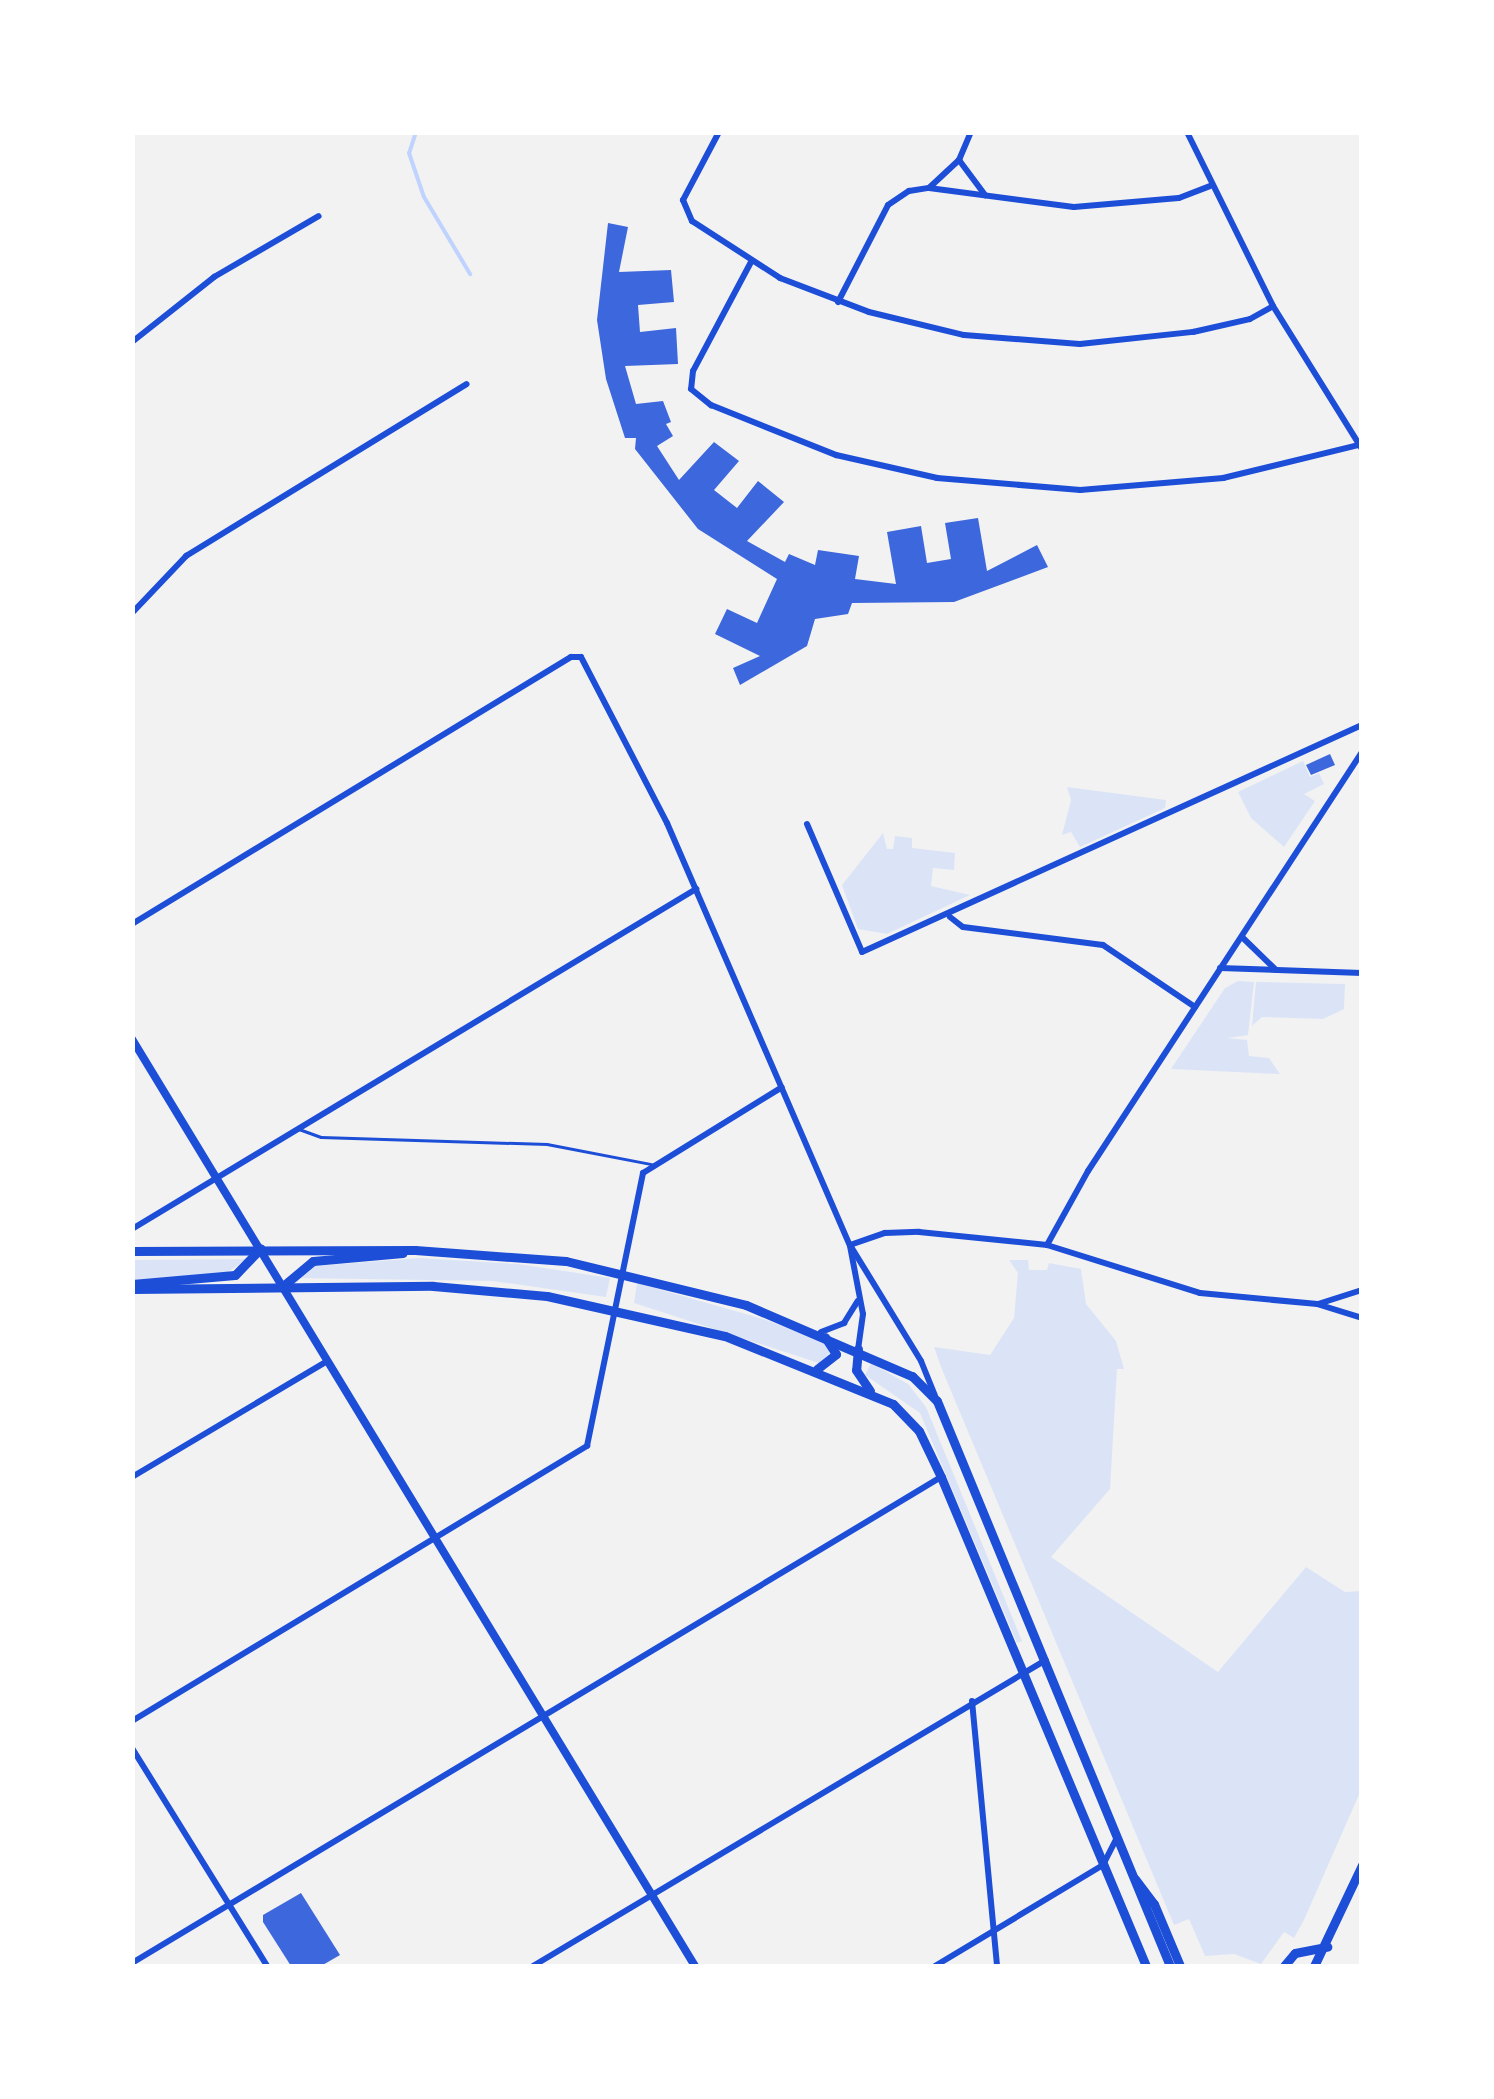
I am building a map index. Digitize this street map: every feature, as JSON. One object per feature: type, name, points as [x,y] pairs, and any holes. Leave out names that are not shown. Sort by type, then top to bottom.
[{"type":"main road","points":[[132,1287],[235,1275],[261,1248]]},
{"type":"main road","points":[[283,1286],[313,1261],[375,1260],[416,1250]]},
{"type":"main road","points":[[132,1251],[416,1250],[624,1271],[821,1332],[912,1376],[937,1401],[1047,1659],[1170,1966]]},
{"type":"main road","points":[[132,1287],[494,1290],[618,1308],[818,1369],[871,1392],[907,1415],[941,1477],[1146,1966]]},
{"type":"main road","points":[[818,1369],[836,1354],[821,1332]]},
{"type":"main road","points":[[858,1348],[856,1370],[871,1392]]},
{"type":"main road","points":[[1314,1966],[1327,1947],[1362,1866]]},
{"type":"main road","points":[[1134,1879],[1154,1904],[1180,1966]]},
{"type":"main road","points":[[1284,1966],[1295,1953],[1327,1947]]},
{"type":"street","points":[[719,132],[683,200],[702,232],[751,262],[838,302],[964,335],[1080,344],[1193,332],[1250,319],[1273,306]]},
{"type":"street","points":[[838,302],[888,205],[929,188],[959,160],[971,132]]},
{"type":"street","points":[[751,262],[693,371],[692,389],[711,405],[836,455],[965,482],[1080,490],[1223,478],[1360,447],[1273,306],[1210,186],[1188,132]]},
{"type":"street","points":[[959,160],[986,196]]},
{"type":"street","points":[[929,188],[1074,208],[1126,206],[1210,186]]},
{"type":"street","points":[[132,342],[214,277],[320,216]]},
{"type":"street","points":[[132,613],[186,556],[467,384]]},
{"type":"street","points":[[132,924],[580,657],[696,889],[850,1245],[921,1361],[937,1401]]},
{"type":"street","points":[[807,824],[862,952],[950,917],[1362,725]]},
{"type":"street","points":[[1047,1245],[1195,1007],[1362,752]]},
{"type":"street","points":[[132,1229],[216,1174],[696,889]]},
{"type":"street","points":[[950,917],[963,927],[1102,944],[1195,1007]]},
{"type":"street","points":[[1242,936],[1277,971]]},
{"type":"street","points":[[1220,968],[1362,973]]},
{"type":"street","points":[[132,1039],[695,1966]]},
{"type":"street","points":[[132,1721],[587,1446],[618,1308],[642,1173],[651,1164],[782,1088]]},
{"type":"street","points":[[850,1245],[886,1233],[919,1232],[1047,1245],[1200,1293],[1316,1304],[1362,1318]]},
{"type":"street","points":[[850,1245],[864,1326],[858,1348]]},
{"type":"street","points":[[1316,1304],[1362,1290]]},
{"type":"street","points":[[821,1332],[844,1323],[858,1300]]},
{"type":"street","points":[[132,1477],[327,1361]]},
{"type":"street","points":[[132,1964],[941,1477]]},
{"type":"street","points":[[533,1966],[1047,1659]]},
{"type":"street","points":[[972,1702],[997,1966]]},
{"type":"street","points":[[132,1748],[266,1966]]},
{"type":"street","points":[[935,1966],[1103,1865],[1117,1836]]},
{"type":"lane","points":[[298,1128],[321,1137],[547,1144],[651,1164]]},
{"type":"shaded area","points":[[1303,761],[1310,777],[1319,773],[1324,784],[1304,794],[1315,801],[1284,847],[1251,818],[1238,792]]},
{"type":"shaded area","points":[[1067,787],[1166,800],[1165,808],[1080,847],[1071,832],[1062,835],[1071,800]]},
{"type":"shaded area","points":[[883,833],[887,849],[893,849],[895,836],[912,838],[912,848],[955,853],[954,870],[933,868],[931,886],[970,895],[887,934],[858,929],[842,885]]},
{"type":"shaded area","points":[[1238,981],[1254,982],[1248,1035],[1227,1038],[1247,1040],[1249,1056],[1269,1058],[1280,1074],[1171,1069],[1225,988]]},
{"type":"shaded area","points":[[1256,982],[1345,984],[1344,1009],[1323,1019],[1262,1017],[1252,1026]]},
{"type":"shaded area","points":[[420,1258],[518,1264],[610,1278],[606,1297],[493,1281],[297,1278],[314,1266]]},
{"type":"shaded area","points":[[246,1259],[227,1273],[133,1280],[133,1260]]},
{"type":"shaded area","points":[[1009,1260],[1028,1260],[1029,1270],[1047,1270],[1049,1263],[1081,1269],[1086,1304],[1116,1341],[1124,1369],[1117,1369],[1110,1489],[1051,1557],[1218,1672],[1306,1567],[1345,1592],[1361,1591],[1361,1790],[1294,1938],[1284,1932],[1261,1964],[1234,1954],[1205,1956],[1189,1919],[1174,1925],[941,1367],[934,1347],[990,1355],[1014,1318],[1018,1273]]},
{"type":"shaded area","points":[[637,1283],[763,1319],[825,1342],[831,1352],[819,1363],[634,1303]]},
{"type":"shaded area","points":[[871,1363],[908,1384],[926,1407],[1022,1641],[1017,1643],[920,1413],[865,1375]]},
{"type":"building","points":[[608,223],[628,227],[619,272],[671,270],[674,302],[638,305],[640,332],[676,328],[678,364],[625,366],[636,404],[663,401],[671,422],[666,424],[673,436],[657,446],[679,480],[714,442],[739,461],[714,490],[737,508],[758,481],[784,502],[747,541],[785,562],[789,554],[815,565],[818,550],[859,556],[855,579],[896,584],[887,532],[921,526],[927,563],[951,559],[945,523],[978,518],[987,571],[1037,545],[1048,567],[954,602],[852,603],[848,614],[815,619],[807,646],[740,685],[733,668],[760,656],[715,634],[727,609],[757,623],[777,579],[698,529],[635,449],[636,438],[625,438],[606,379],[597,320]]},
{"type":"building","points":[[1330,754],[1335,765],[1311,775],[1306,765]]},
{"type":"building","points":[[301,1893],[340,1955],[321,1966],[291,1966],[263,1922],[263,1915]]},
{"type":"waterway","points":[[416,132],[409,153],[424,197],[470,274]]}]
